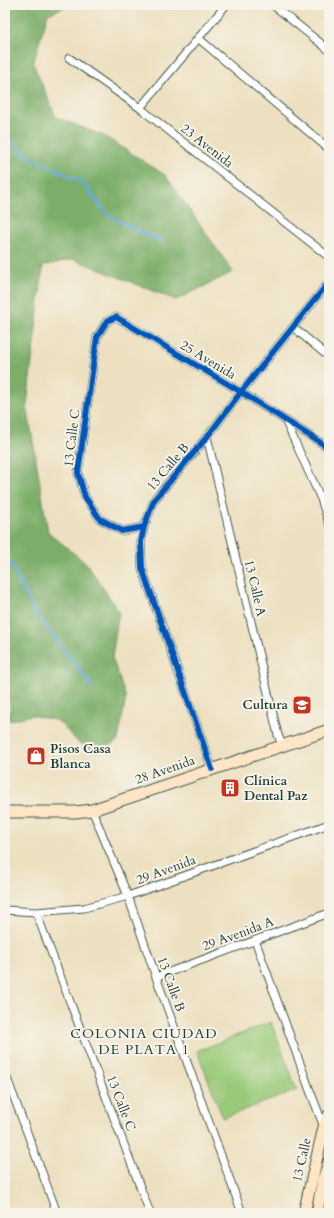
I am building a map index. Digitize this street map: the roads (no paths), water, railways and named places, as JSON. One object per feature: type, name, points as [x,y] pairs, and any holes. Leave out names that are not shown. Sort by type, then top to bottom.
[{"type":"main road","name":"28 Avenida","points":[[5,812],[75,812],[92,810],[329,730]]},
{"type":"main road","name":"13 Calle","points":[[304,1213],[324,1126],[329,1115]]},
{"type":"main road","name":"13 Calle","points":[[317,1213],[323,1180],[329,1162]]},
{"type":"street","points":[[140,108],[226,5]]},
{"type":"street","points":[[273,5],[329,50]]},
{"type":"street","points":[[198,38],[329,149]]},
{"type":"street","name":"23 Avenida","points":[[69,58],[140,108],[329,256]]},
{"type":"street","name":"13 Calle B","points":[[212,769],[142,568],[141,542],[144,527],[154,500],[207,437],[329,282]]},
{"type":"street","name":"25 Avenida","points":[[116,317],[241,392],[329,448]]},
{"type":"street","name":"13 Calle C","points":[[116,317],[107,321],[96,337],[78,473],[85,497],[100,520],[122,531],[144,527]]},
{"type":"street","points":[[293,327],[329,357]]},
{"type":"street","points":[[286,422],[321,499],[329,523]]},
{"type":"street","name":"13 Calle A","points":[[207,437],[278,735],[282,745]]},
{"type":"street","name":"13 Calle B","points":[[92,810],[128,896],[242,1213]]},
{"type":"street","name":"29 Avenida","points":[[5,910],[36,912],[84,908],[128,896],[329,824]]},
{"type":"street","name":"13 Calle C","points":[[36,912],[150,1213]]},
{"type":"street","name":"29 Avenida A","points":[[156,977],[329,913]]},
{"type":"street","points":[[256,940],[324,1126]]},
{"type":"street","points":[[5,1073],[57,1213]]},
{"type":"waterway","points":[[5,137],[31,158],[82,182],[107,214],[136,230],[162,241]]},
{"type":"waterway","points":[[5,553],[35,612],[92,686]]},
{"type":"place","name":"Cultura","points":[[302,705]]},
{"type":"place","name":"Pisos Casa Blanca","points":[[36,756]]},
{"type":"place","name":"Clínica Dental Paz","points":[[230,788]]},
{"type":"district","name":"COLONIA CIUDAD DE PLATA 1","points":[[144,1042]]}]
